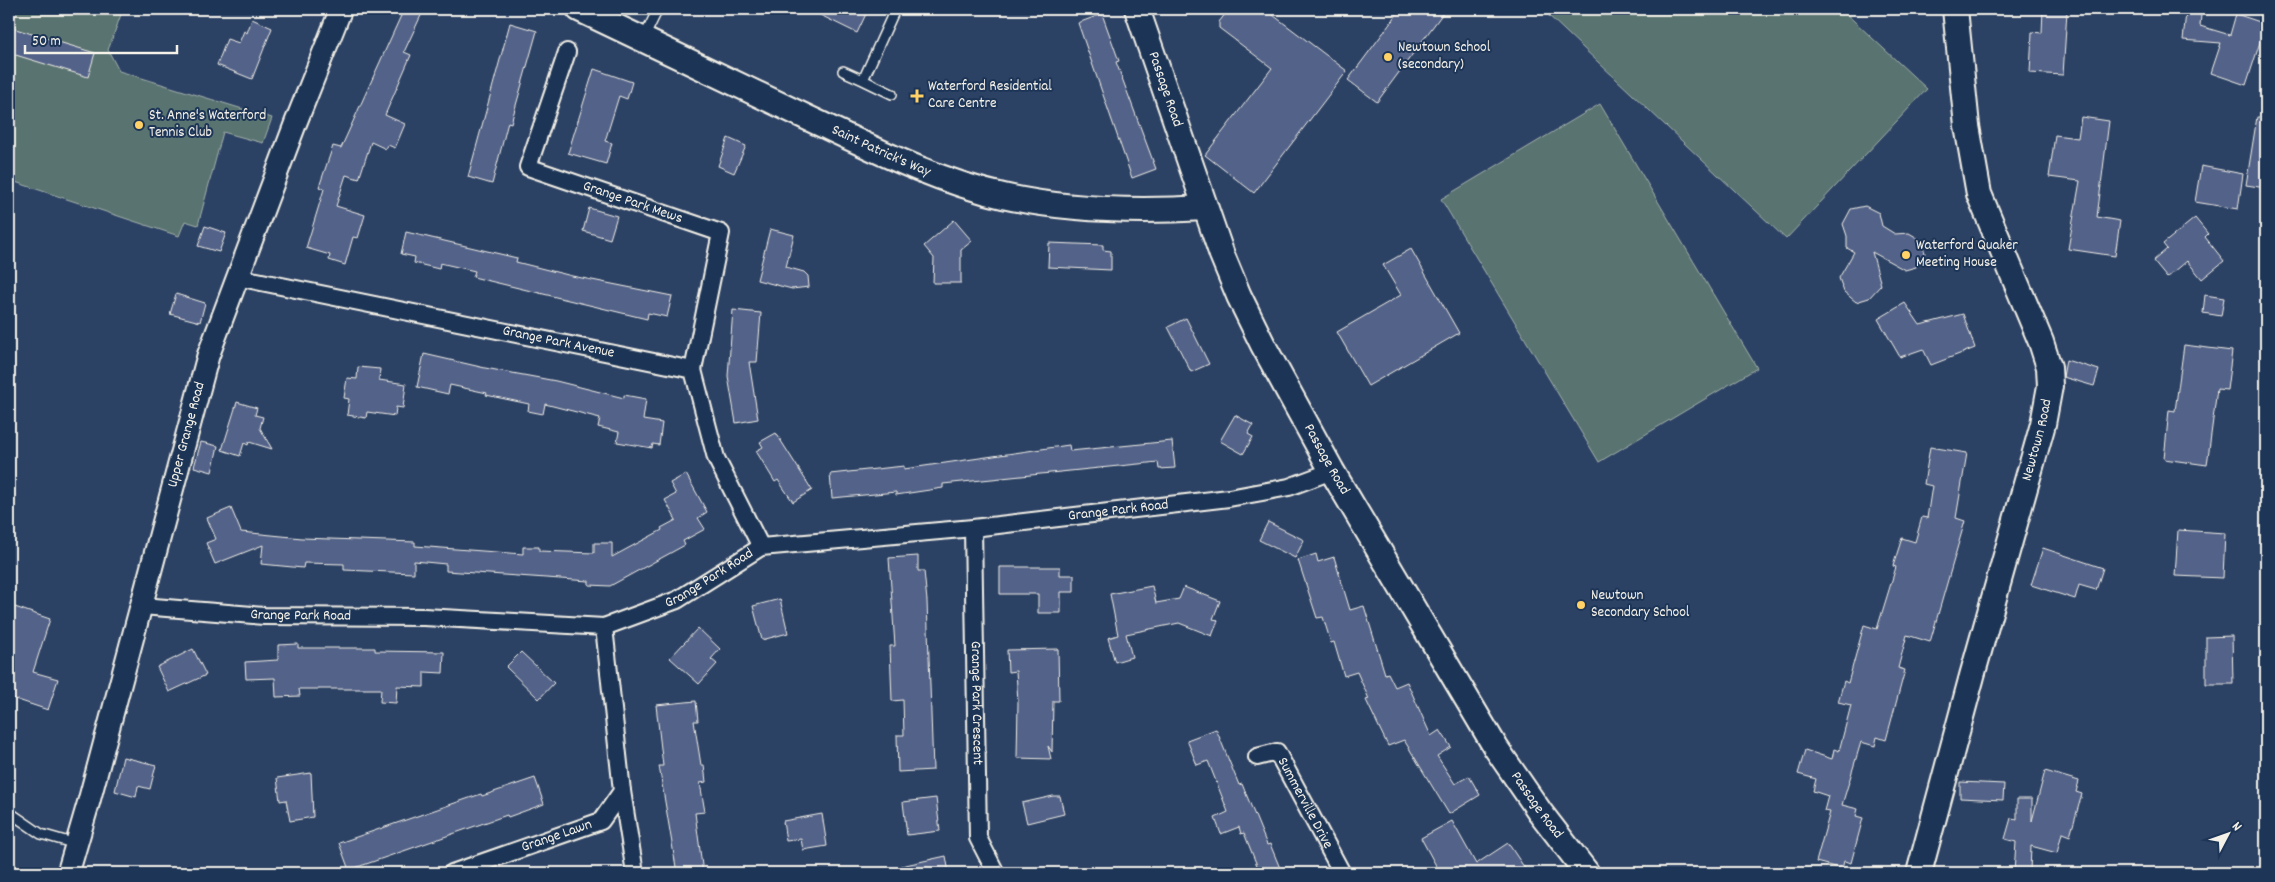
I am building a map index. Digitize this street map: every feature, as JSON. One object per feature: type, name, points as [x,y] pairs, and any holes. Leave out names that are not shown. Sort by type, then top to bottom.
[{"type":"main road","name":"Saint Patrick's Way","points":[[579,9],[879,150],[987,192],[1040,203],[1075,206],[1150,210],[1205,208]]},
{"type":"main road","name":"Passage Road","points":[[1137,9],[1205,208],[1239,296],[1275,367],[1332,471],[1496,748],[1540,812],[1587,873]]},
{"type":"main road","name":"Newtown Road","points":[[1918,873],[2043,424],[2050,386],[2046,355],[1990,222],[1976,181],[1967,126],[1955,9]]},
{"type":"street","name":"Upper Grange Road","points":[[68,873],[142,606],[201,382],[237,277],[341,9]]},
{"type":"street","name":"Grange Park Mews","points":[[567,52],[528,168],[721,233],[693,370]]},
{"type":"street","name":"Grange Park Avenue","points":[[237,277],[693,370]]},
{"type":"street","points":[[693,370],[716,458],[760,547]]},
{"type":"street","name":"Grange Park Road","points":[[142,606],[264,616],[424,617],[604,627],[677,600],[760,547],[973,528],[1264,493],[1289,487],[1332,471]]},
{"type":"street","name":"Grange Park Crescent","points":[[973,528],[978,838],[996,873]]},
{"type":"street","points":[[604,627],[622,792],[635,873]]},
{"type":"street","name":"Summerville Drive","points":[[1257,756],[1278,752],[1342,873]]},
{"type":"street","name":"Grange Lawn","points":[[452,873],[601,821],[622,792]]},
{"type":"lane","points":[[644,40],[658,9]]},
{"type":"lane","points":[[863,80],[893,14]]},
{"type":"lane","points":[[843,71],[892,94]]},
{"type":"lane","points":[[9,812],[41,834],[76,844]]},
{"type":"green space","name":"St. Anne's Waterford Tennis Club","points":[[9,9],[123,9],[108,50],[119,71],[272,118],[263,143],[223,132],[198,225],[185,221],[179,236],[9,180]]},
{"type":"green space","points":[[1552,9],[1841,9],[1927,89],[1786,239],[1547,14]]},
{"type":"green space","points":[[1600,104],[1757,368],[1599,462],[1441,199]]},
{"type":"building","points":[[404,9],[424,9],[404,52],[411,55],[385,115],[405,124],[395,148],[388,145],[386,149],[371,142],[359,179],[346,175],[336,206],[365,215],[358,238],[353,237],[345,265],[329,260],[330,255],[306,248],[324,189],[319,187],[333,146],[341,148]]},
{"type":"building","points":[[808,9],[855,9],[866,14],[857,33]]},
{"type":"building","points":[[1229,9],[1265,9],[1347,71],[1254,193],[1205,155],[1272,68],[1219,28],[1219,22]]},
{"type":"building","name":"Newtown School (secondary)","points":[[1401,9],[1446,9],[1377,102],[1348,80]]},
{"type":"building","points":[[2043,9],[2067,11],[2063,75],[2030,73],[2032,32],[2042,33]]},
{"type":"building","points":[[2186,13],[2201,15],[2200,26],[2230,35],[2236,14],[2266,24],[2246,85],[2211,73],[2221,43],[2183,40]]},
{"type":"building","points":[[1102,14],[1119,61],[1116,62],[1156,169],[1132,178],[1078,23]]},
{"type":"building","points":[[252,19],[272,28],[252,79],[217,65],[227,39],[239,43],[244,31],[247,33]]},
{"type":"building","points":[[510,23],[537,31],[511,123],[508,122],[492,184],[468,177]]},
{"type":"building","points":[[9,27],[95,53],[88,77],[9,53]]},
{"type":"building","points":[[594,69],[632,82],[627,99],[619,96],[605,141],[612,143],[606,164],[568,153]]},
{"type":"building","points":[[2081,117],[2109,121],[2097,217],[2120,221],[2115,256],[2068,249],[2080,181],[2049,177],[2055,135],[2078,138]]},
{"type":"building","points":[[2257,117],[2266,117],[2266,188],[2246,185]]},
{"type":"building","points":[[728,138],[746,146],[734,173],[718,166]]},
{"type":"building","points":[[2201,166],[2243,174],[2238,209],[2195,202]]},
{"type":"building","name":"Waterford Quaker Meeting House","points":[[1865,206],[1879,213],[1882,226],[1895,234],[1909,233],[1921,240],[1925,253],[1916,267],[1905,270],[1872,252],[1881,285],[1869,298],[1856,302],[1844,292],[1839,278],[1854,252],[1847,248],[1847,236],[1843,224],[1851,209]]},
{"type":"building","points":[[589,208],[617,216],[610,239],[583,231]]},
{"type":"building","points":[[2195,218],[2208,234],[2205,237],[2224,261],[2202,279],[2187,261],[2167,278],[2153,261],[2167,249],[2163,244]]},
{"type":"building","points":[[954,220],[972,241],[961,250],[961,283],[933,283],[934,258],[924,246]]},
{"type":"building","points":[[205,226],[226,233],[219,252],[198,246]]},
{"type":"building","points":[[770,229],[794,235],[786,267],[804,272],[808,276],[809,287],[792,289],[757,280]]},
{"type":"building","points":[[406,232],[517,258],[516,262],[572,276],[672,296],[667,317],[648,313],[647,319],[473,277],[475,271],[440,263],[439,269],[414,263],[415,257],[401,254]]},
{"type":"building","points":[[1049,243],[1103,245],[1103,250],[1111,251],[1111,270],[1048,267]]},
{"type":"building","points":[[1411,249],[1459,333],[1368,386],[1337,332],[1401,295],[1383,265]]},
{"type":"building","points":[[176,294],[205,303],[200,322],[170,314]]},
{"type":"building","points":[[2205,295],[2224,298],[2221,316],[2203,313]]},
{"type":"building","points":[[1905,303],[1920,325],[1963,314],[1975,348],[1931,365],[1923,349],[1900,357],[1878,319]]},
{"type":"building","points":[[733,310],[761,313],[757,362],[749,362],[758,419],[736,423],[728,376]]},
{"type":"building","points":[[1186,318],[1209,364],[1191,372],[1168,327]]},
{"type":"building","points":[[2184,345],[2232,351],[2227,390],[2217,389],[2207,465],[2164,459],[2169,410],[2175,411]]},
{"type":"building","points":[[424,354],[556,381],[624,398],[624,395],[646,399],[643,420],[662,423],[659,445],[653,444],[652,448],[617,442],[619,432],[598,427],[600,418],[545,404],[543,414],[528,411],[529,404],[450,385],[448,394],[417,387]]},
{"type":"building","points":[[2066,360],[2099,370],[2094,386],[2063,377]]},
{"type":"building","points":[[358,367],[380,369],[379,380],[406,384],[403,408],[396,407],[395,416],[367,412],[366,418],[347,415],[349,399],[344,398],[347,378],[357,379]]},
{"type":"building","points":[[237,402],[257,408],[255,415],[263,417],[260,428],[272,449],[249,442],[248,445],[244,443],[240,456],[222,450]]},
{"type":"building","points":[[1235,415],[1253,425],[1248,434],[1253,437],[1243,454],[1220,441]]},
{"type":"building","points":[[776,433],[812,490],[793,502],[778,480],[775,482],[756,451],[763,447],[760,442]]},
{"type":"building","points":[[1172,441],[1175,468],[1159,469],[1158,462],[943,484],[943,488],[896,495],[896,492],[832,498],[830,474],[904,466],[904,469],[1069,445],[1070,451]]},
{"type":"building","points":[[201,442],[218,446],[212,472],[194,467]]},
{"type":"building","points":[[1930,447],[1967,453],[1956,518],[1965,521],[1930,642],[1907,635],[1898,668],[1905,670],[1886,740],[1877,737],[1875,746],[1861,742],[1842,805],[1858,809],[1856,816],[1863,818],[1851,863],[1844,861],[1842,869],[1816,862],[1830,812],[1824,811],[1828,796],[1813,791],[1816,779],[1798,774],[1805,750],[1832,759],[1834,749],[1839,751],[1851,705],[1838,702],[1844,681],[1848,683],[1864,625],[1877,629],[1896,567],[1893,566],[1902,538],[1915,542],[1922,517],[1927,518],[1932,486],[1924,484]]},
{"type":"building","points":[[686,474],[707,512],[698,518],[705,529],[683,541],[685,545],[610,586],[589,585],[589,581],[446,571],[446,564],[414,561],[414,573],[344,570],[344,564],[304,563],[303,568],[261,564],[263,545],[215,564],[206,543],[216,539],[207,518],[231,508],[241,532],[302,538],[415,542],[415,546],[523,554],[523,547],[539,547],[539,551],[594,553],[594,543],[612,543],[612,557],[662,530],[661,528],[676,520],[665,500],[676,494],[670,483]]},
{"type":"building","points":[[1268,522],[1304,540],[1295,558],[1259,540]]},
{"type":"building","points":[[2178,530],[2225,533],[2223,578],[2175,576]]},
{"type":"building","points":[[2043,548],[2103,568],[2096,590],[2079,585],[2075,599],[2031,585]]},
{"type":"building","points":[[1316,554],[1318,562],[1334,557],[1350,610],[1364,606],[1385,674],[1388,673],[1395,687],[1407,682],[1431,736],[1440,730],[1451,747],[1437,756],[1455,784],[1469,776],[1480,795],[1449,814],[1404,740],[1388,746],[1366,700],[1369,699],[1357,672],[1344,676],[1334,642],[1331,643],[1323,617],[1317,618],[1298,560]]},
{"type":"building","points":[[918,556],[918,571],[924,571],[927,601],[933,770],[898,772],[897,735],[904,735],[903,700],[892,701],[890,646],[895,646],[889,558]]},
{"type":"building","points":[[1000,567],[1060,567],[1060,575],[1074,575],[1074,592],[1061,592],[1061,613],[1038,613],[1038,594],[1000,594]]},
{"type":"building","points":[[1152,586],[1156,603],[1179,599],[1184,587],[1220,601],[1213,619],[1218,620],[1212,636],[1179,623],[1126,634],[1132,657],[1115,662],[1108,638],[1118,635],[1110,594]]},
{"type":"building","points":[[780,599],[788,633],[762,640],[753,606]]},
{"type":"building","points":[[9,605],[50,619],[33,672],[58,679],[48,710],[9,697]]},
{"type":"building","points":[[698,628],[720,649],[711,659],[717,664],[699,684],[670,658]]},
{"type":"building","points":[[2232,636],[2233,684],[2206,684],[2206,637]]},
{"type":"building","points":[[298,644],[298,648],[375,648],[375,651],[444,652],[443,673],[424,672],[424,687],[397,686],[396,703],[380,702],[381,689],[299,689],[300,696],[276,697],[275,678],[246,679],[245,662],[278,660],[278,645]]},
{"type":"building","points":[[193,649],[206,675],[169,692],[157,667]]},
{"type":"building","points":[[1058,649],[1059,701],[1053,701],[1052,752],[1048,746],[1051,759],[1017,758],[1018,702],[1016,671],[1008,672],[1007,650]]},
{"type":"building","points":[[521,652],[554,683],[539,699],[506,667]]},
{"type":"building","points":[[696,701],[698,721],[694,721],[701,765],[704,765],[706,782],[700,783],[705,812],[695,813],[703,873],[677,873],[659,766],[663,766],[656,705]]},
{"type":"building","points":[[1216,729],[1239,785],[1242,784],[1267,845],[1270,844],[1282,873],[1260,873],[1244,833],[1241,834],[1239,827],[1221,834],[1215,818],[1228,812],[1208,761],[1197,765],[1187,740]]},
{"type":"building","points":[[123,757],[156,765],[150,789],[138,786],[136,797],[115,791]]},
{"type":"building","points":[[2045,771],[2079,781],[2076,792],[2082,794],[2070,836],[2062,833],[2057,853],[2031,846],[2030,873],[2014,873],[2016,842],[2005,839],[2011,818],[2017,819],[2017,799],[2032,799],[2032,821]]},
{"type":"building","points":[[311,773],[313,817],[290,821],[286,800],[280,801],[277,778]]},
{"type":"building","points":[[535,778],[544,804],[349,870],[339,843],[481,794],[482,796]]},
{"type":"building","points":[[1960,782],[2004,784],[2003,800],[1960,798]]},
{"type":"building","points":[[1060,796],[1064,814],[1027,823],[1022,803]]},
{"type":"building","points":[[936,798],[940,831],[907,835],[903,802]]},
{"type":"building","points":[[822,814],[827,846],[803,850],[801,839],[786,841],[783,821]]},
{"type":"building","points":[[1452,821],[1476,864],[1508,843],[1528,873],[1440,873],[1421,838]]},
{"type":"building","points":[[946,856],[949,873],[902,873],[901,866]]},
{"type":"place","name":"Newtown School (secondary)","points":[[1388,57]]},
{"type":"place","name":"Waterford Residential Care Centre","points":[[917,96]]},
{"type":"place","name":"St. Anne's Waterford Tennis Club","points":[[139,125]]},
{"type":"place","name":"Waterford Quaker Meeting House","points":[[1906,255]]},
{"type":"place","name":"Newtown Secondary School","points":[[1581,605]]}]
